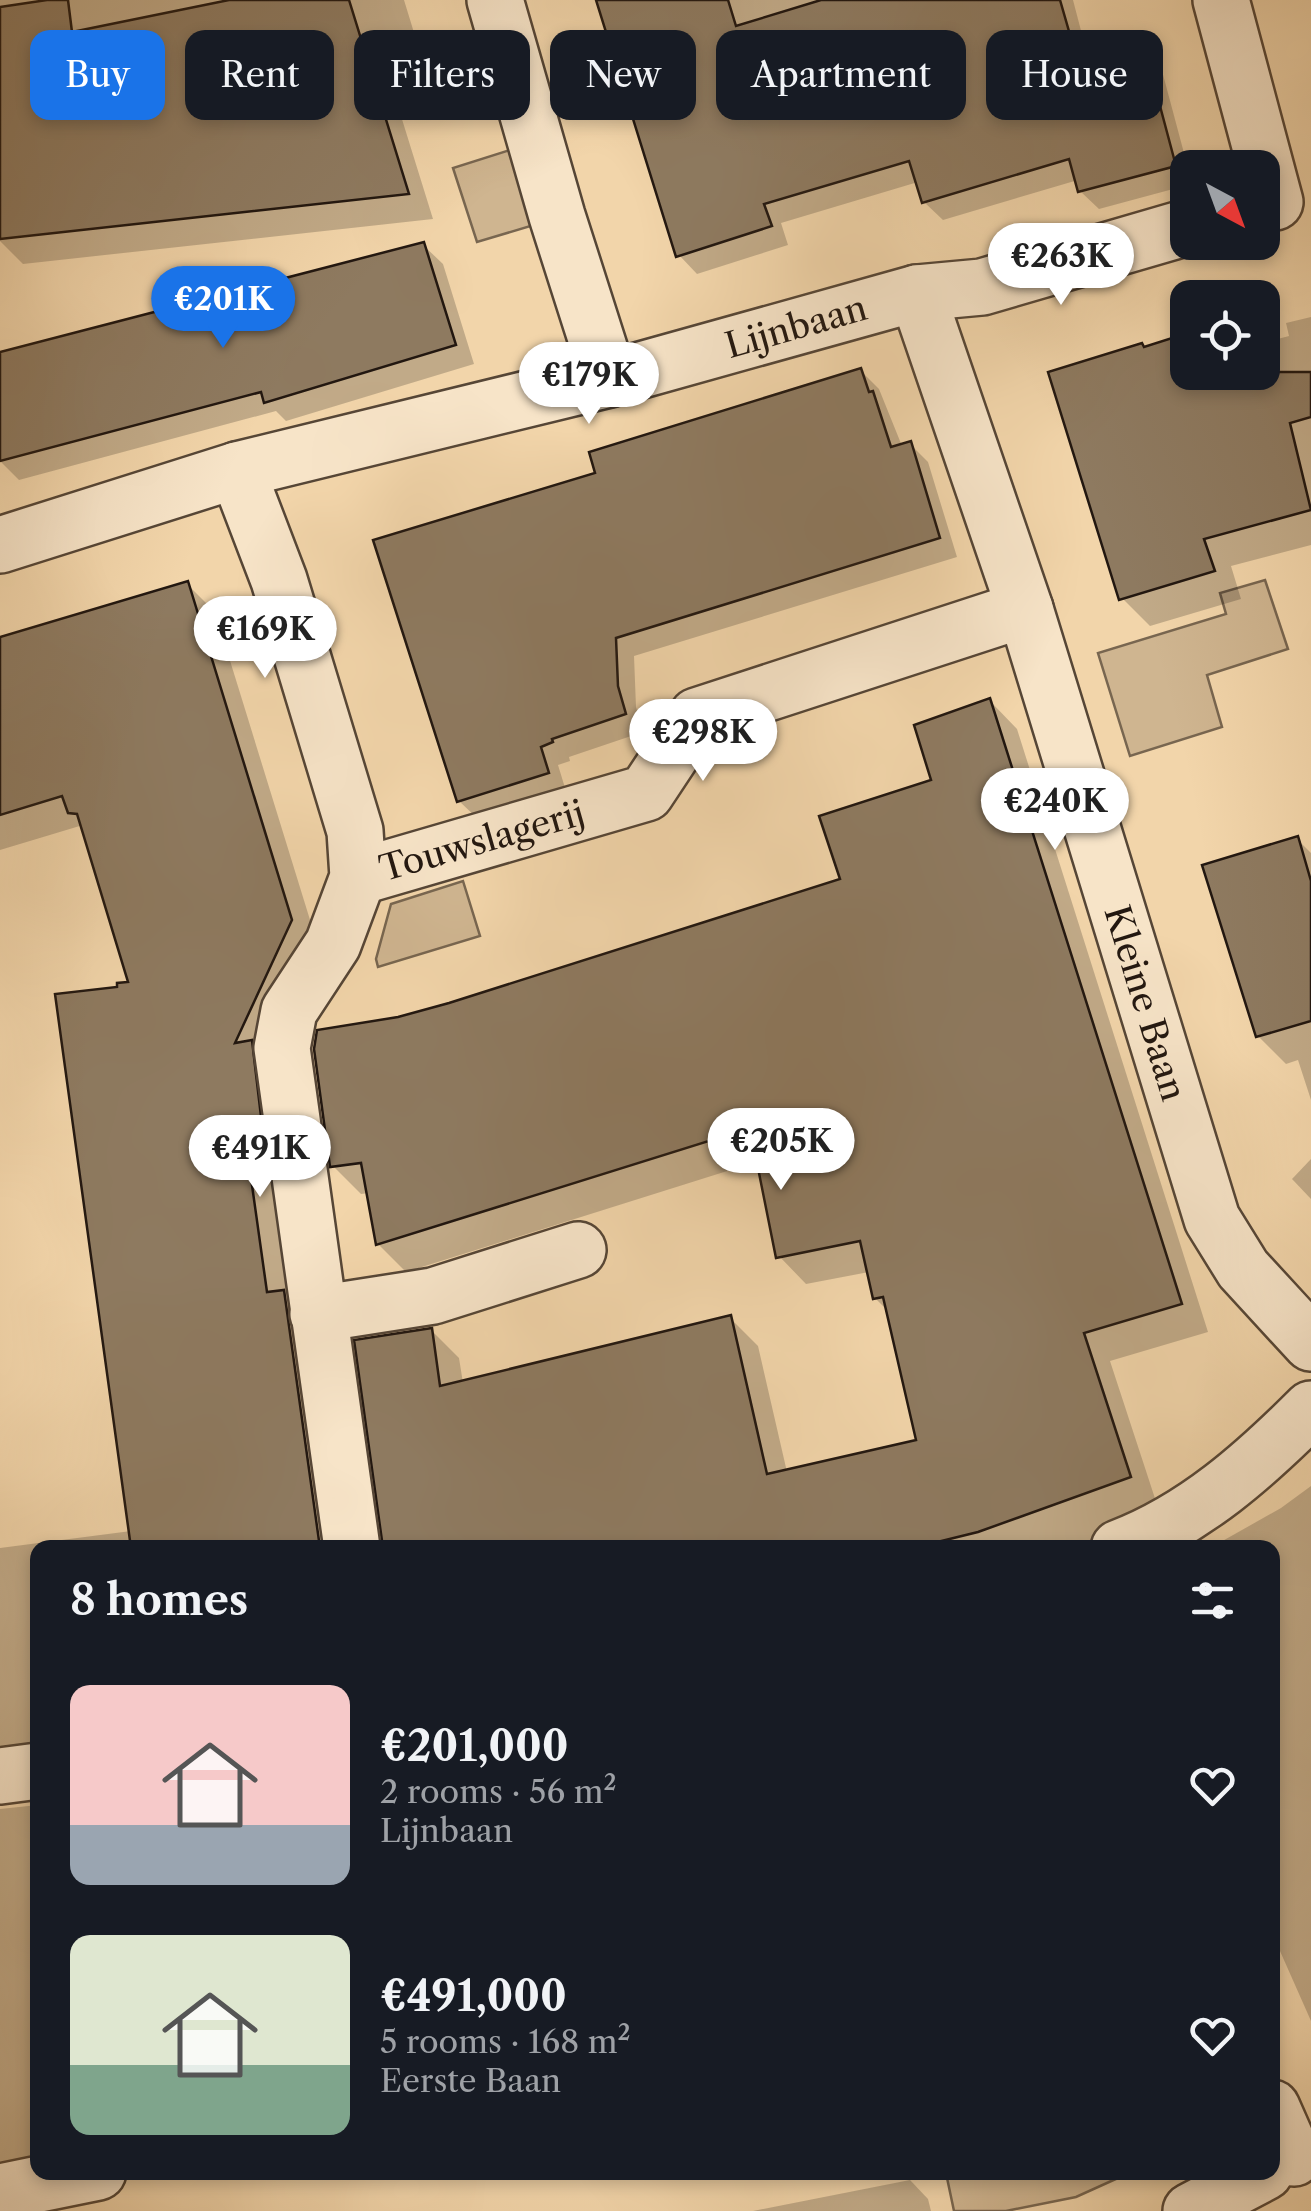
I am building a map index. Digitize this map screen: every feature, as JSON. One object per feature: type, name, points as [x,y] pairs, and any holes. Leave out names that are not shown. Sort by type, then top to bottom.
[{"type":"street","points":[[495,0],[609,379]]},
{"type":"street","points":[[1221,0],[1283,200]]},
{"type":"street","name":"Lijnbaan","points":[[0,545],[236,470],[609,379],[916,293],[982,287],[1170,232]]},
{"type":"street","name":"Kleine Baan","points":[[916,293],[1024,609],[1212,1219],[1243,1268],[1311,1343]]},
{"type":"street","points":[[236,470],[278,580],[354,830],[358,877],[333,944],[290,1011],[282,1048],[351,1540]]},
{"type":"street","name":"Touwslagerij","points":[[358,877],[646,793],[696,716],[1024,609]]},
{"type":"street","points":[[318,1314],[434,1296],[578,1250]]},
{"type":"street","points":[[1133,1540],[1195,1508],[1256,1464],[1311,1409]]},
{"type":"street","points":[[0,1776],[30,1772]]},
{"type":"street","points":[[0,2192],[59,2180]]},
{"type":"street","points":[[108,2180],[114,2211]]},
{"type":"street","points":[[1191,2211],[1251,2180]]},
{"type":"shaded area","points":[[510,150],[534,225],[477,242],[453,168]]},
{"type":"shaded area","points":[[1265,580],[1288,649],[1207,675],[1222,727],[1130,756],[1098,653],[1226,614],[1220,593]]},
{"type":"shaded area","points":[[463,881],[480,936],[378,967],[376,959],[391,904]]},
{"type":"shaded area","points":[[948,2180],[1114,2180],[1076,2197],[1006,2211],[954,2211]]},
{"type":"building","points":[[68,0],[72,30],[30,30],[30,120],[165,120],[165,30],[82,30],[229,0],[349,0],[358,30],[354,30],[354,120],[386,120],[409,194],[0,239],[0,7]]},
{"type":"building","points":[[596,0],[728,0],[736,26],[821,0],[1060,0],[1069,30],[986,30],[986,120],[1163,117],[1172,150],[1170,168],[1078,192],[1069,159],[922,203],[909,161],[764,204],[772,226],[676,257],[633,120],[696,120],[696,30],[605,30]]},
{"type":"building","points":[[424,242],[456,345],[264,403],[261,392],[0,461],[0,352]]},
{"type":"building","points":[[1170,339],[1170,390],[1280,390],[1280,372],[1311,372],[1311,417],[1290,423],[1311,510],[1204,539],[1215,571],[1119,600],[1048,372],[1142,343],[1144,347]]},
{"type":"building","points":[[861,368],[869,392],[873,391],[891,447],[911,441],[940,538],[616,638],[618,686],[626,714],[552,739],[553,742],[541,747],[549,773],[457,802],[373,540],[595,473],[589,452]]},
{"type":"building","points":[[188,581],[292,920],[235,1043],[252,1040],[268,1176],[251,1178],[267,1292],[284,1290],[319,1540],[130,1540],[55,994],[117,987],[117,983],[128,982],[77,814],[68,813],[62,796],[0,815],[0,637]]},
{"type":"building","points":[[990,698],[1182,1304],[1084,1333],[1131,1477],[946,1540],[382,1540],[354,1340],[432,1328],[440,1386],[731,1315],[767,1474],[916,1440],[883,1297],[873,1299],[860,1241],[776,1258],[750,1128],[376,1245],[361,1163],[330,1167],[314,1049],[317,1030],[398,1017],[449,1003],[840,879],[819,816],[931,780],[914,725]]},
{"type":"building","points":[[1298,836],[1311,881],[1311,1021],[1256,1037],[1202,865]]}]
